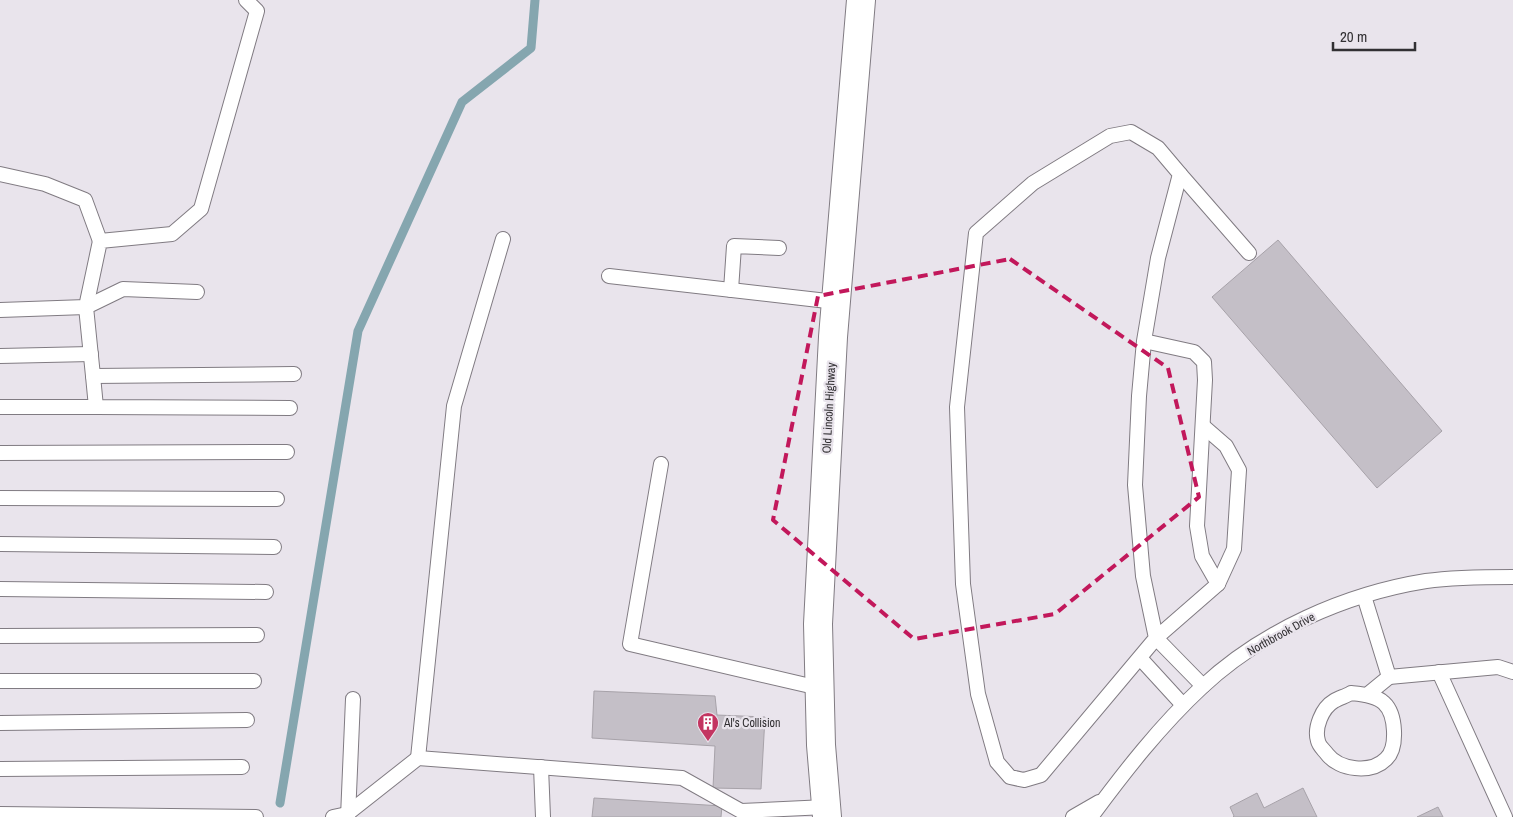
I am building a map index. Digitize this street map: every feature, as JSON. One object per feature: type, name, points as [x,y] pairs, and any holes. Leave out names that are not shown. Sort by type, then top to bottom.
[{"type":"main road","name":"Old Lincoln Highway","points":[[830,814],[821,745],[818,688],[818,624],[836,302],[861,0]]},
{"type":"lane","points":[[100,241],[172,234],[201,208],[257,11],[246,0]]},
{"type":"lane","points":[[1203,426],[1226,446],[1239,470],[1234,549],[1218,584],[1156,638],[1041,775],[1024,780],[1010,777],[997,762],[978,694],[963,584],[956,407],[976,233],[1033,182],[1110,136],[1131,132],[1158,148],[1249,253]]},
{"type":"lane","points":[[0,174],[45,184],[85,200],[100,241],[86,307],[96,407]]},
{"type":"lane","points":[[1180,174],[1158,258],[1144,341],[1138,396],[1135,485],[1143,576],[1156,638],[1203,686]]},
{"type":"lane","points":[[418,758],[454,406],[503,239]]},
{"type":"lane","points":[[731,290],[734,246],[779,248]]},
{"type":"lane","points":[[609,276],[836,302]]},
{"type":"lane","points":[[0,310],[86,307],[123,289],[197,292]]},
{"type":"lane","points":[[1144,341],[1194,352],[1204,362],[1205,380],[1197,526],[1202,556],[1218,584]]},
{"type":"lane","points":[[0,356],[91,354]]},
{"type":"lane","points":[[93,376],[294,374]]},
{"type":"lane","points":[[0,407],[290,408]]},
{"type":"lane","points":[[0,453],[287,452]]},
{"type":"lane","points":[[661,464],[630,644],[818,688]]},
{"type":"lane","points":[[0,498],[277,499]]},
{"type":"lane","points":[[0,544],[274,547]]},
{"type":"lane","name":"Northbrook Drive","points":[[1091,817],[1164,724],[1224,668],[1261,643],[1300,621],[1340,604],[1383,590],[1426,581],[1472,577],[1513,577]]},
{"type":"lane","points":[[0,589],[266,592]]},
{"type":"lane","points":[[1364,596],[1389,677]]},
{"type":"lane","points":[[0,636],[257,636]]},
{"type":"lane","points":[[1140,658],[1183,705]]},
{"type":"lane","points":[[1368,695],[1384,703],[1393,720],[1394,740],[1386,759],[1375,766],[1361,769],[1347,767],[1329,757],[1318,742],[1318,724],[1324,712],[1333,701],[1351,694],[1368,695],[1389,677],[1498,667],[1513,672]]},
{"type":"lane","points":[[1439,672],[1506,817]]},
{"type":"lane","points":[[0,681],[254,681]]},
{"type":"lane","points":[[347,816],[353,699]]},
{"type":"lane","points":[[0,723],[247,720]]},
{"type":"lane","points":[[333,817],[347,816],[418,758],[682,778],[740,811],[830,814]]},
{"type":"lane","points":[[0,770],[242,766]]},
{"type":"lane","points":[[541,767],[543,817]]},
{"type":"lane","name":"Northbrook Drive","points":[[1074,817],[1106,797]]},
{"type":"lane","points":[[0,814],[256,817]]},
{"type":"highlighted area","points":[[1010,259],[1168,368],[1199,497],[1055,614],[914,639],[773,520],[818,296]]},
{"type":"building","points":[[1278,240],[1442,431],[1377,488],[1212,297]]},
{"type":"building","name":"Al's Collision","points":[[594,691],[715,696],[717,715],[765,717],[761,789],[713,788],[715,746],[592,738]]},
{"type":"building","points":[[1303,788],[1317,817],[1233,817],[1230,807],[1257,793],[1264,808]]},
{"type":"building","points":[[594,798],[722,806],[721,817],[592,817]]},
{"type":"building","points":[[1438,807],[1443,817],[1417,817]]},
{"type":"waterway","points":[[280,803],[358,331],[462,102],[531,48],[535,0]]},
{"type":"place","name":"Al's Collision","points":[[708,742]]}]
